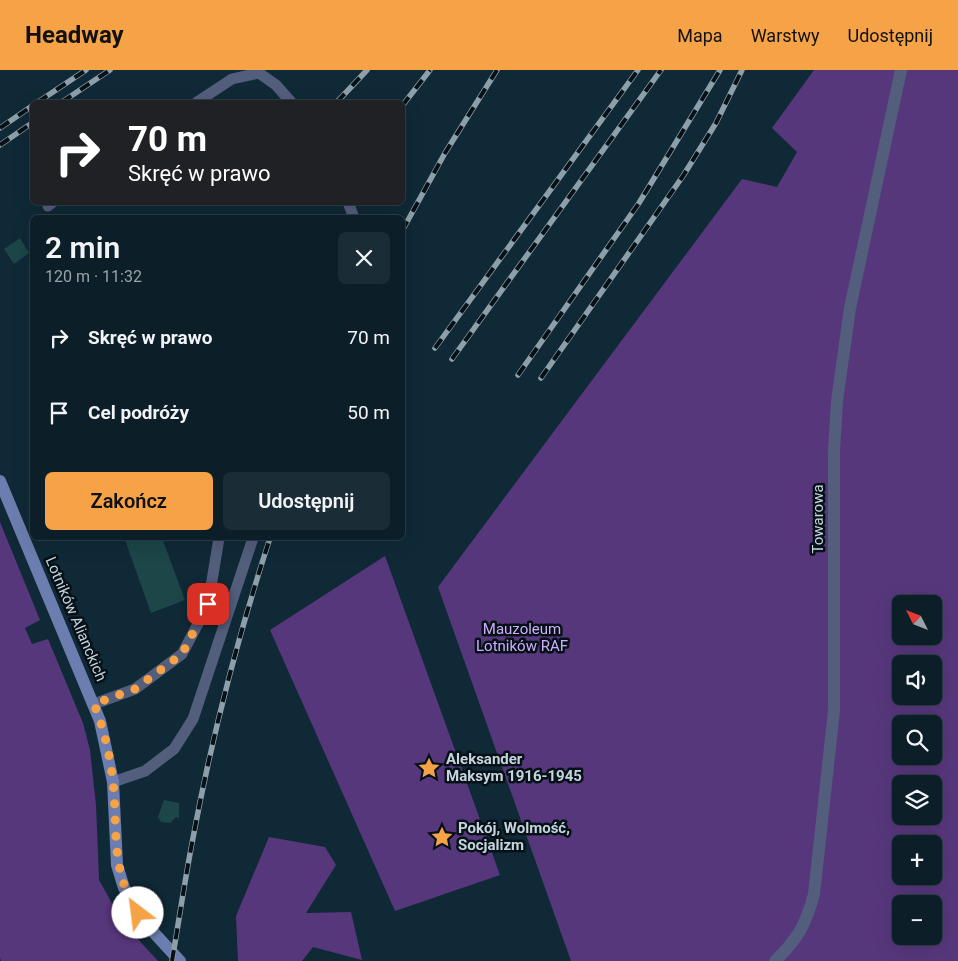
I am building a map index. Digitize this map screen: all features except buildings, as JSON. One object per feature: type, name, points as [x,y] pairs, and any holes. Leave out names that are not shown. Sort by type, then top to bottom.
[{"type":"main road","name":"Lotników Alianckich","points":[[0,481],[94,704],[107,747],[113,782],[117,865],[124,888],[144,922],[180,961]]},
{"type":"street","name":"Towarowa","points":[[775,961],[801,932],[809,915],[814,894],[834,711],[834,450],[837,401],[850,308],[901,70]]},
{"type":"lane","points":[[200,100],[232,78],[259,73],[276,85],[289,100]]},
{"type":"lane","points":[[94,704],[135,689],[182,654],[208,604],[219,540]]},
{"type":"lane","points":[[113,782],[145,771],[174,749],[193,719],[252,540]]},
{"type":"green space","name":"Mauzoleum Lotników RAF","points":[[814,70],[958,70],[958,961],[571,961],[438,587],[742,179],[777,187],[797,152],[772,128]]},
{"type":"green space","points":[[0,522],[40,620],[25,628],[32,644],[48,639],[83,723],[90,750],[96,805],[99,880],[123,923],[158,961],[1,961]]},
{"type":"green space","points":[[385,556],[500,875],[395,911],[270,630]]},
{"type":"green space","points":[[269,837],[325,847],[336,865],[306,913],[351,912],[362,960],[313,947],[302,961],[238,961],[236,916]]},
{"type":"railway","points":[[41,100],[86,70]]},
{"type":"railway","points":[[65,100],[110,70]]},
{"type":"railway","points":[[339,100],[367,70]]},
{"type":"railway","points":[[405,102],[430,70]]},
{"type":"railway","points":[[405,226],[445,153],[497,70]]},
{"type":"railway","points":[[435,348],[638,70]]},
{"type":"railway","points":[[452,359],[661,70]]},
{"type":"railway","points":[[518,375],[639,203],[720,70]]},
{"type":"railway","points":[[541,378],[683,176],[716,123],[742,70]]},
{"type":"railway","points":[[0,128],[30,107]]},
{"type":"railway","points":[[0,145],[30,124]]},
{"type":"railway","points":[[172,961],[200,800],[217,724],[247,612],[269,540]]},
{"type":"place","name":"Aleksander Maksym 1916-1945","points":[[429,768]]},
{"type":"place","name":"Pokój, Wolmość, Socjalizm","points":[[442,837]]},
{"type":"route","points":[[138,913],[124,888],[117,865],[111,768],[94,704],[135,689],[182,654],[208,604]]}]
